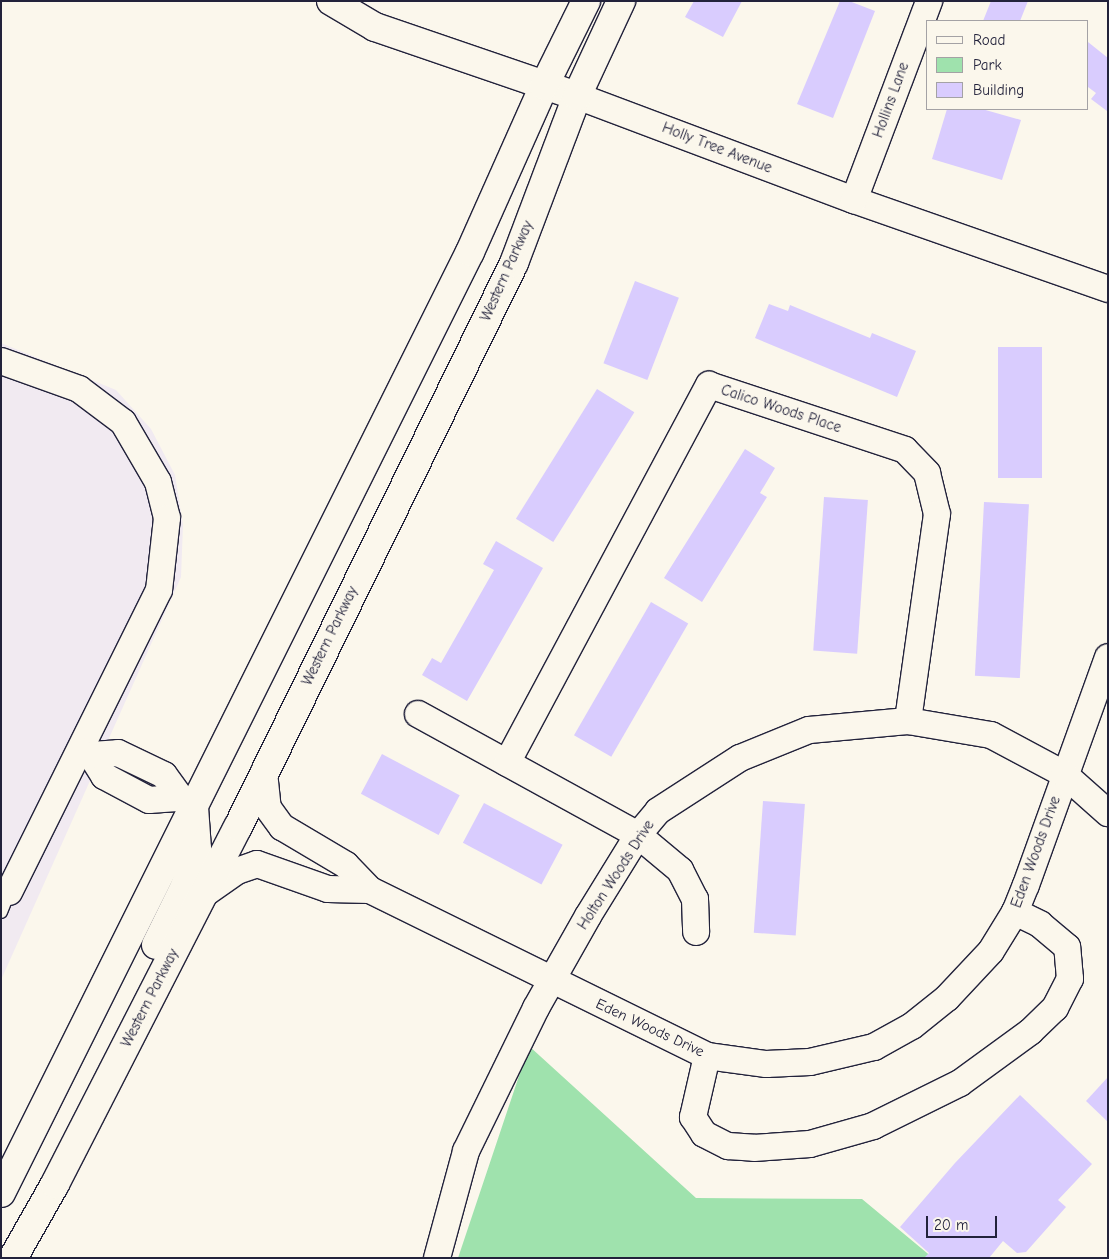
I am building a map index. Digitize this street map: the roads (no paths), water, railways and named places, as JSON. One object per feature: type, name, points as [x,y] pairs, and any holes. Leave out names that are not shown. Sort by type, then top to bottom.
[{"type":"main road","name":"Holly Tree Avenue","points":[[331,1],[376,28],[577,96]]},
{"type":"main road","points":[[1,1193],[187,802],[470,252],[544,86],[586,1]]},
{"type":"main road","name":"Western Parkway","points":[[13,1258],[204,894],[514,263],[577,96],[621,1]]},
{"type":"main road","points":[[37,1215],[38,1191],[185,886],[197,848],[187,802]]},
{"type":"street","name":"Hollins Lane","points":[[854,200],[929,1]]},
{"type":"street","name":"Holly Tree Avenue","points":[[577,96],[854,200],[1108,289]]},
{"type":"street","points":[[1,361],[79,389],[123,422],[158,482],[167,518],[159,590],[86,753],[4,898]]},
{"type":"street","name":"Calico Woods Place","points":[[507,763],[709,385],[905,450],[927,473],[937,514],[908,721]]},
{"type":"street","name":"Eden Woods Drive","points":[[264,772],[268,808],[282,827],[346,866],[370,890],[551,981],[707,1056],[766,1064],[810,1062],[874,1046],[912,1026],[947,998],[991,951],[1015,912],[1108,657]]},
{"type":"street","points":[[418,714],[638,835],[680,870],[695,899],[696,932]]},
{"type":"street","name":"Holton Woods Drive","points":[[438,1258],[466,1151],[551,981],[638,835],[658,811],[740,758],[809,730],[908,721],[992,735],[1064,774],[1108,813]]},
{"type":"street","points":[[86,753],[118,752],[164,775],[187,802]]},
{"type":"street","name":"Eden Woods Drive","points":[[204,894],[237,871],[257,864],[328,889],[370,890]]},
{"type":"street","points":[[707,1056],[692,1118],[704,1134],[728,1146],[754,1148],[810,1144],[873,1126],[960,1083],[1030,1032],[1055,1008],[1070,979],[1067,947],[1040,924],[1015,912]]}]
